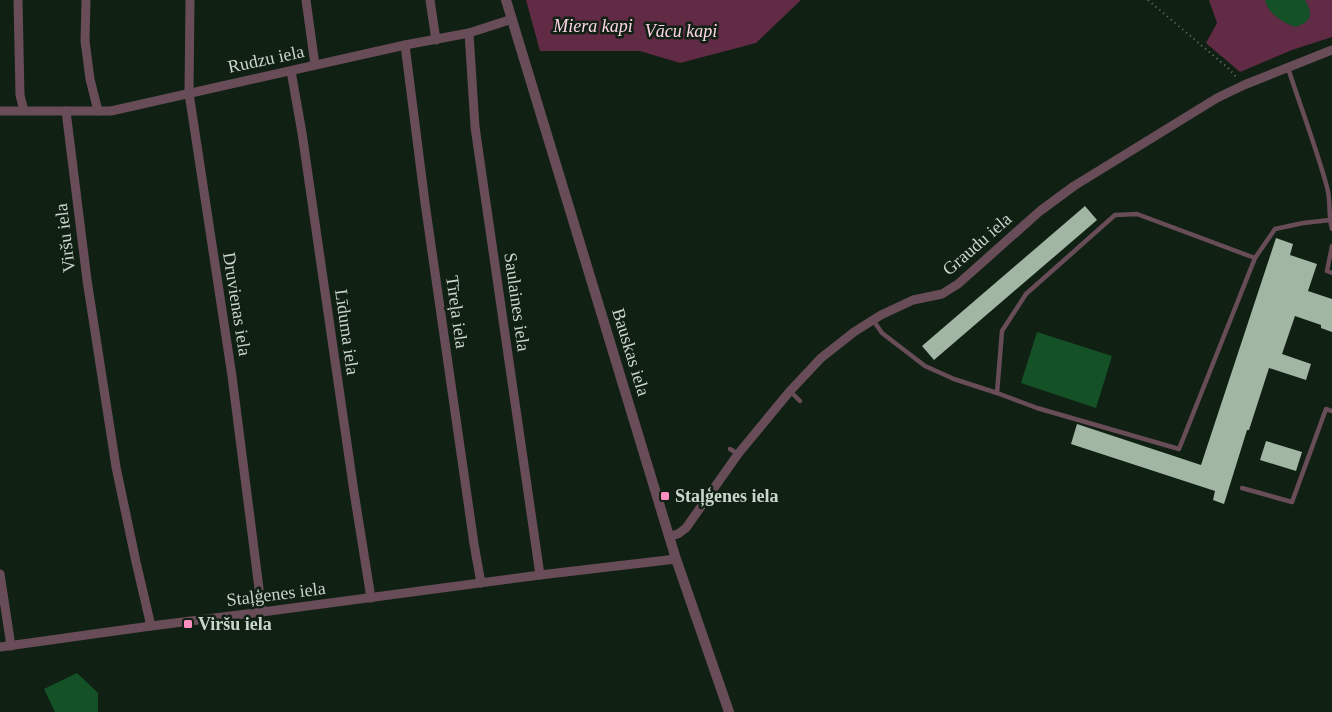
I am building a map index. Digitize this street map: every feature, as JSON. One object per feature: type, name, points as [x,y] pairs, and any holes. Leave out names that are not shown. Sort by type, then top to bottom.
[{"type":"street","points":[[18,0],[20,95],[24,111]]},
{"type":"street","points":[[86,0],[85,41],[90,78],[98,111]]},
{"type":"street","name":"Druvienas iela","points":[[190,0],[189,93],[232,376],[262,612]]},
{"type":"street","points":[[306,0],[315,65]]},
{"type":"street","points":[[430,0],[436,40]]},
{"type":"street","name":"Bauskas iela","points":[[506,0],[676,559],[729,712]]},
{"type":"street","name":"Rudzu iela","points":[[0,111],[112,111],[315,65],[469,33],[512,19]]},
{"type":"street","name":"Saulaines iela","points":[[469,33],[475,127],[540,574]]},
{"type":"street","name":"Tīreļa iela","points":[[405,46],[471,524],[481,583]]},
{"type":"street","name":"Graudu iela","points":[[670,536],[678,534],[686,528],[738,454],[790,392],[821,358],[854,332],[881,315],[913,300],[942,294],[958,284],[1040,211],[1074,186],[1218,98],[1244,84],[1332,50]]},
{"type":"street","name":"Līduma iela","points":[[291,71],[302,133],[371,598]]},
{"type":"street","name":"Viršu iela","points":[[66,111],[87,280],[116,467],[151,626]]},
{"type":"street","name":"Staļģenes iela","points":[[0,647],[540,574],[676,559]]},
{"type":"street","points":[[0,574],[11,646]]},
{"type":"lane","points":[[1288,67],[1328,189],[1332,229]]},
{"type":"lane","points":[[997,393],[1002,331],[1026,294],[1115,215],[1137,214],[1255,258]]},
{"type":"lane","points":[[872,320],[882,333],[925,366],[954,379],[1037,408],[1179,449],[1255,258],[1275,230],[1303,223],[1330,220]]},
{"type":"lane","points":[[1332,246],[1326,271],[1332,273]]},
{"type":"lane","points":[[790,392],[800,401]]},
{"type":"lane","points":[[1242,488],[1292,502],[1326,409],[1332,411]]},
{"type":"lane","points":[[730,448],[738,454]]},
{"type":"path","points":[[1148,0],[1228,68],[1244,84]]},
{"type":"green space","points":[[526,0],[801,0],[756,43],[680,63],[640,51],[540,51]]},
{"type":"green space","points":[[1209,0],[1332,0],[1332,37],[1292,50],[1240,72],[1206,43],[1217,23]]},
{"type":"shaded area","points":[[1265,0],[1305,0],[1310,14],[1308,20],[1295,27],[1285,23],[1272,13]]},
{"type":"shaded area","points":[[1037,332],[1112,356],[1096,408],[1021,383]]},
{"type":"shaded area","points":[[77,673],[98,693],[98,712],[55,712],[44,689]]},
{"type":"building","points":[[1085,206],[1097,220],[934,360],[922,346]]},
{"type":"building","points":[[1276,238],[1293,244],[1290,255],[1317,264],[1308,291],[1332,299],[1332,332],[1321,328],[1321,325],[1295,316],[1282,354],[1311,364],[1306,380],[1269,368],[1224,504],[1213,500],[1215,491],[1071,444],[1077,424],[1201,465]]},
{"type":"building","points":[[1266,441],[1302,452],[1296,471],[1260,460]]},
{"type":"place","name":"Staļģenes iela","points":[[665,496]]},
{"type":"place","name":"Viršu iela","points":[[188,624]]},
{"type":"park label","name":"Miera kapi","points":[[593,26]]},
{"type":"park label","name":"Vācu kapi","points":[[681,31]]}]
